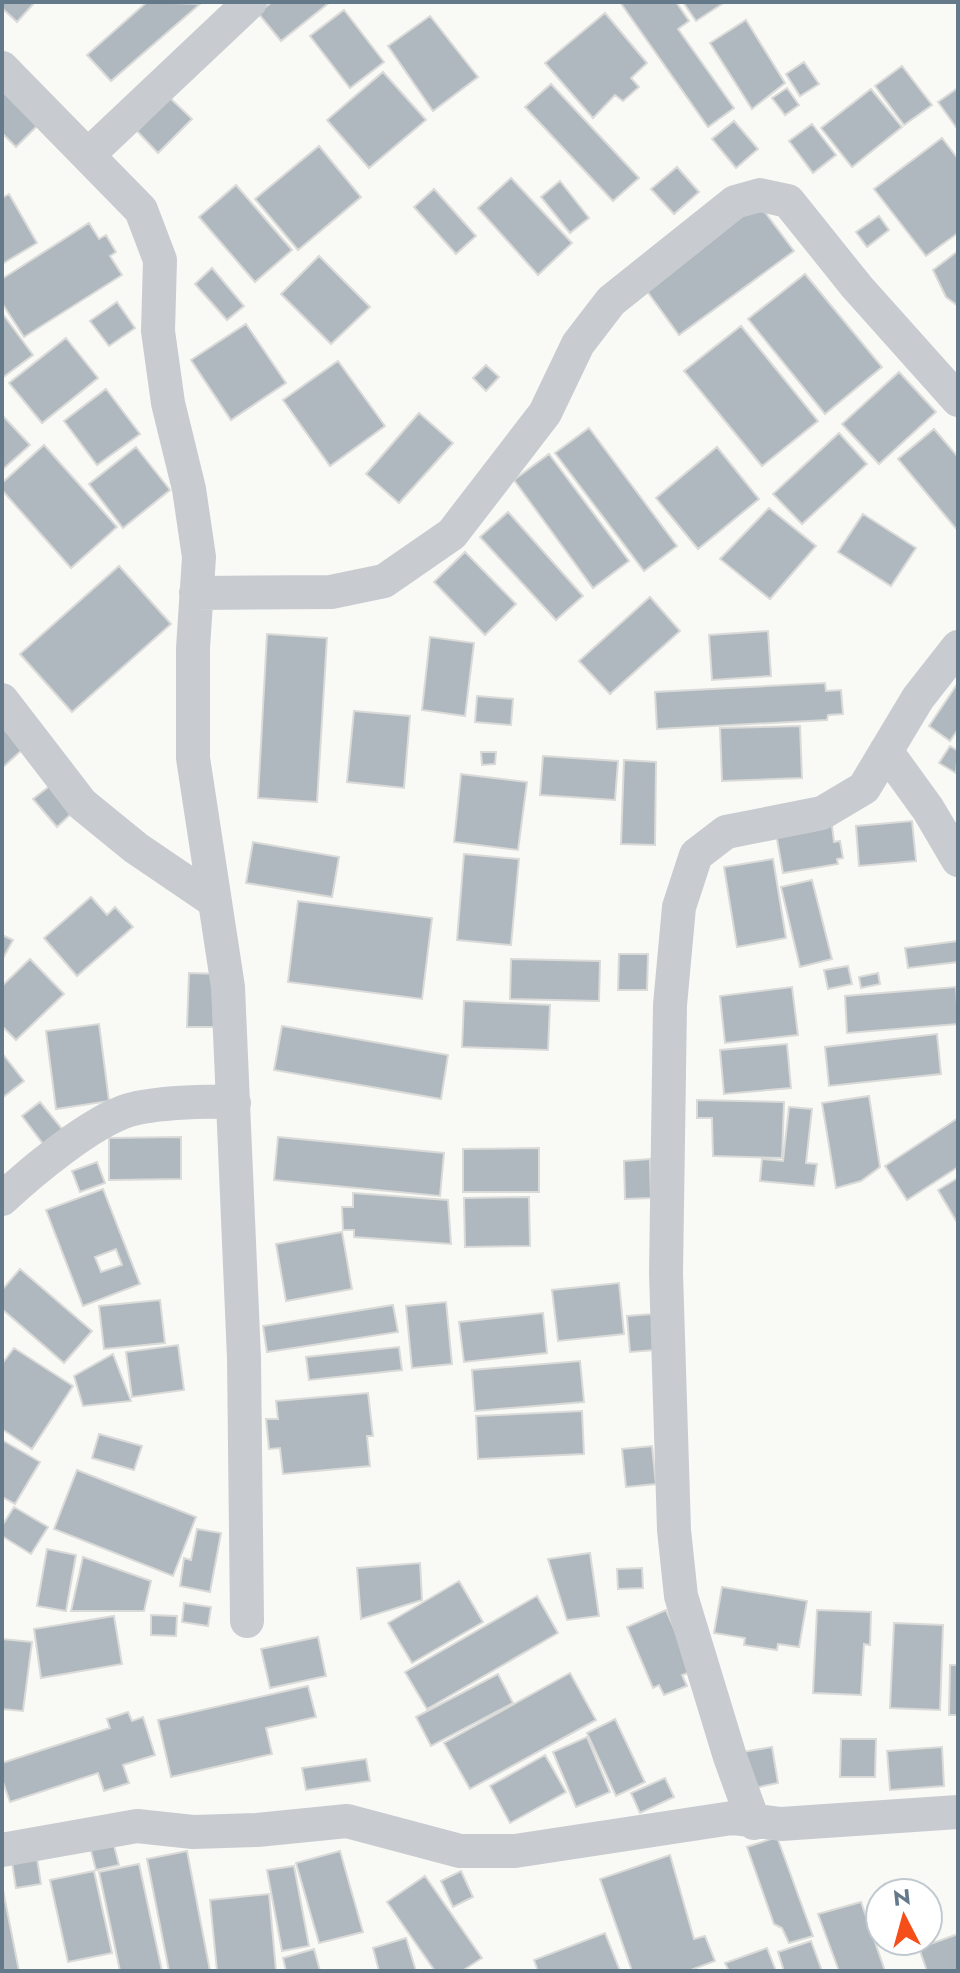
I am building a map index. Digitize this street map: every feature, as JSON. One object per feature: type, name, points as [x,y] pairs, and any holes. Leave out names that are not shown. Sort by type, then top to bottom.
[{"type":"street","points":[[88,155],[250,2]]},
{"type":"street","points":[[2,68],[141,210],[160,260],[158,331],[168,403],[189,489],[199,557],[193,758],[228,987],[244,1358],[247,1621]]},
{"type":"street","points":[[196,593],[331,592],[384,581],[452,534],[545,413],[578,344],[611,301],[735,202],[760,195],[788,201],[857,287],[958,400]]},
{"type":"street","points":[[754,1823],[730,1757],[681,1596],[674,1530],[666,1273],[670,1005],[679,907],[696,855],[726,832],[822,813],[864,788],[918,698],[958,647]]},
{"type":"street","points":[[2,700],[82,804],[136,848],[214,901]]},
{"type":"street","points":[[886,751],[928,809],[958,860]]},
{"type":"street","points":[[2,1199],[30,1173],[90,1130],[129,1110],[210,1101],[234,1103]]},
{"type":"street","points":[[2,1850],[137,1826],[209,1832],[347,1821],[460,1851],[515,1851],[732,1818],[754,1823],[812,1823],[958,1812]]},
{"type":"building","points":[[2,2],[35,2],[17,22],[2,8]]},
{"type":"building","points":[[147,2],[200,4],[111,81],[87,55]]},
{"type":"building","points":[[272,2],[330,2],[281,41],[258,13]]},
{"type":"building","points":[[620,2],[676,2],[689,21],[678,29],[734,108],[708,127]]},
{"type":"building","points":[[683,2],[725,2],[696,21]]},
{"type":"building","points":[[344,10],[384,62],[350,88],[310,36]]},
{"type":"building","points":[[605,13],[647,63],[631,78],[639,87],[623,101],[615,95],[593,118],[545,63]]},
{"type":"building","points":[[430,16],[478,77],[433,111],[388,46]]},
{"type":"building","points":[[746,20],[785,83],[752,109],[710,43]]},
{"type":"building","points":[[804,62],[819,84],[800,96],[786,74]]},
{"type":"building","points":[[902,66],[932,105],[904,125],[875,86]]},
{"type":"building","points":[[383,72],[426,120],[369,168],[327,120]]},
{"type":"building","points":[[2,76],[45,118],[16,147],[2,133]]},
{"type":"building","points":[[551,84],[639,178],[613,201],[525,107]]},
{"type":"building","points":[[787,88],[799,105],[785,115],[772,98]]},
{"type":"building","points":[[958,88],[958,130],[938,102]]},
{"type":"building","points":[[871,89],[902,127],[852,167],[821,128]]},
{"type":"building","points":[[170,98],[192,119],[158,153],[137,131]]},
{"type":"building","points":[[734,121],[758,149],[736,168],[712,139]]},
{"type":"building","points":[[812,124],[836,155],[813,173],[789,141]]},
{"type":"building","points":[[942,138],[958,159],[958,233],[926,256],[874,189]]},
{"type":"building","points":[[319,146],[361,197],[298,250],[255,199]]},
{"type":"building","points":[[677,167],[699,192],[674,214],[651,189]]},
{"type":"building","points":[[511,178],[572,243],[538,275],[478,208]]},
{"type":"building","points":[[560,181],[589,218],[570,233],[541,197]]},
{"type":"building","points":[[236,185],[292,250],[255,282],[199,217]]},
{"type":"building","points":[[434,189],[476,236],[456,254],[414,207]]},
{"type":"building","points":[[9,194],[37,243],[2,264],[2,198]]},
{"type":"building","points":[[758,203],[794,251],[679,335],[644,287]]},
{"type":"building","points":[[879,216],[889,230],[867,247],[856,232]]},
{"type":"building","points":[[89,223],[99,239],[106,235],[116,252],[110,256],[122,275],[24,337],[2,303],[2,279]]},
{"type":"building","points":[[958,251],[958,306],[946,297],[933,270]]},
{"type":"building","points":[[319,256],[370,307],[331,344],[281,294]]},
{"type":"building","points":[[212,268],[244,306],[227,320],[195,284]]},
{"type":"building","points":[[805,274],[882,367],[825,414],[748,319]]},
{"type":"building","points":[[117,302],[135,328],[109,346],[90,321]]},
{"type":"building","points":[[2,313],[33,355],[2,378]]},
{"type":"building","points":[[246,324],[286,383],[231,420],[191,360]]},
{"type":"building","points":[[741,326],[818,421],[762,466],[684,371]]},
{"type":"building","points":[[66,338],[98,378],[42,423],[9,383]]},
{"type":"building","points":[[338,361],[385,426],[330,466],[283,400]]},
{"type":"building","points":[[486,365],[499,377],[486,391],[473,378]]},
{"type":"building","points":[[899,372],[936,412],[879,464],[842,424]]},
{"type":"building","points":[[106,389],[140,434],[97,465],[64,421]]},
{"type":"building","points":[[419,413],[453,443],[399,503],[366,474]]},
{"type":"building","points":[[2,415],[30,445],[2,470]]},
{"type":"building","points":[[589,428],[677,546],[644,571],[555,453]]},
{"type":"building","points":[[934,429],[958,457],[958,531],[898,459]]},
{"type":"building","points":[[839,433],[867,464],[802,524],[773,494]]},
{"type":"building","points":[[44,445],[117,527],[71,568],[2,490],[2,483]]},
{"type":"building","points":[[136,447],[170,490],[123,528],[89,484]]},
{"type":"building","points":[[717,447],[759,499],[698,549],[656,498]]},
{"type":"building","points":[[549,454],[629,561],[593,588],[514,480]]},
{"type":"building","points":[[769,508],[816,546],[770,599],[720,559]]},
{"type":"building","points":[[508,512],[583,596],[556,620],[480,537]]},
{"type":"building","points":[[863,514],[916,548],[891,586],[838,552]]},
{"type":"building","points":[[465,552],[516,604],[485,635],[434,582]]},
{"type":"building","points":[[119,566],[171,624],[72,712],[20,654]]},
{"type":"building","points":[[650,597],[680,631],[610,694],[579,661]]},
{"type":"building","points":[[768,631],[771,676],[712,680],[709,635]]},
{"type":"building","points":[[267,634],[327,638],[317,802],[258,798]]},
{"type":"building","points":[[430,637],[474,643],[465,716],[422,710]]},
{"type":"building","points":[[825,683],[826,691],[841,690],[843,714],[828,715],[827,720],[657,729],[655,692]]},
{"type":"building","points":[[956,686],[958,729],[950,741],[929,726]]},
{"type":"building","points":[[477,696],[513,699],[511,725],[475,722]]},
{"type":"building","points":[[354,711],[410,716],[404,788],[347,782]]},
{"type":"building","points":[[800,726],[802,778],[722,781],[720,728]]},
{"type":"building","points":[[2,727],[23,749],[2,768]]},
{"type":"building","points":[[950,746],[958,751],[956,773],[939,763]]},
{"type":"building","points":[[481,752],[496,752],[495,764],[482,765]]},
{"type":"building","points":[[543,756],[618,761],[615,800],[540,795]]},
{"type":"building","points":[[624,760],[656,762],[655,845],[621,844]]},
{"type":"building","points":[[461,774],[527,782],[518,850],[454,842]]},
{"type":"building","points":[[51,785],[74,811],[57,827],[33,799]]},
{"type":"building","points":[[831,818],[834,842],[840,841],[843,858],[837,859],[838,864],[783,873],[775,828]]},
{"type":"building","points":[[912,821],[916,861],[859,866],[856,826]]},
{"type":"building","points":[[253,842],[339,857],[332,897],[246,883]]},
{"type":"building","points":[[464,854],[519,859],[511,945],[457,940]]},
{"type":"building","points":[[773,859],[786,938],[737,947],[724,867]]},
{"type":"building","points":[[812,880],[832,959],[800,967],[781,887]]},
{"type":"building","points":[[91,897],[107,915],[115,907],[133,927],[77,976],[44,938]]},
{"type":"building","points":[[298,901],[432,918],[422,999],[288,982]]},
{"type":"building","points":[[2,935],[13,940],[2,960]]},
{"type":"building","points":[[958,941],[958,962],[908,968],[905,948]]},
{"type":"building","points":[[619,954],[648,954],[647,990],[618,990]]},
{"type":"building","points":[[30,959],[64,994],[16,1040],[2,1026],[2,986]]},
{"type":"building","points":[[511,959],[600,961],[599,1001],[510,999]]},
{"type":"building","points":[[848,966],[852,984],[828,989],[824,970]]},
{"type":"building","points":[[189,973],[218,974],[216,1027],[187,1027]]},
{"type":"building","points":[[878,973],[880,984],[861,988],[859,977]]},
{"type":"building","points":[[792,987],[798,1035],[725,1043],[720,996]]},
{"type":"building","points":[[956,987],[958,1024],[847,1033],[845,996]]},
{"type":"building","points":[[464,1001],[550,1005],[548,1050],[462,1047]]},
{"type":"building","points":[[99,1024],[109,1101],[56,1109],[46,1031]]},
{"type":"building","points":[[282,1026],[448,1055],[441,1099],[274,1070]]},
{"type":"building","points":[[937,1034],[941,1074],[829,1086],[825,1047]]},
{"type":"building","points":[[787,1044],[791,1088],[724,1094],[720,1050]]},
{"type":"building","points":[[2,1053],[24,1081],[2,1098]]},
{"type":"building","points":[[869,1096],[880,1167],[861,1181],[836,1188],[822,1103]]},
{"type":"building","points":[[697,1100],[784,1102],[782,1158],[713,1156],[712,1118],[697,1118]]},
{"type":"building","points":[[40,1102],[63,1130],[44,1145],[22,1116]]},
{"type":"building","points":[[789,1107],[812,1109],[806,1163],[817,1164],[814,1186],[760,1181],[762,1159],[783,1161]]},
{"type":"building","points":[[958,1118],[958,1167],[907,1200],[885,1166]]},
{"type":"building","points":[[181,1137],[181,1179],[109,1180],[109,1138]]},
{"type":"building","points":[[278,1137],[444,1153],[440,1196],[274,1180]]},
{"type":"building","points":[[539,1148],[539,1192],[463,1192],[463,1149]]},
{"type":"building","points":[[650,1159],[651,1198],[625,1199],[624,1161]]},
{"type":"building","points":[[97,1162],[105,1183],[80,1192],[72,1171]]},
{"type":"building","points":[[958,1178],[958,1224],[938,1190]]},
{"type":"building","points":[[103,1189],[140,1284],[83,1306],[46,1210]],"holes":[[[116,1249],[122,1265],[101,1272],[95,1257]]]},
{"type":"building","points":[[353,1193],[448,1200],[451,1244],[354,1237],[354,1230],[343,1230],[342,1207],[353,1207]]},
{"type":"building","points":[[529,1197],[530,1246],[465,1247],[464,1198]]},
{"type":"building","points":[[342,1232],[352,1289],[286,1301],[276,1244]]},
{"type":"building","points":[[20,1269],[92,1331],[64,1363],[2,1309],[2,1290]]},
{"type":"building","points":[[619,1283],[624,1334],[558,1341],[552,1290]]},
{"type":"building","points":[[160,1300],[165,1343],[104,1349],[99,1306]]},
{"type":"building","points":[[446,1302],[452,1364],[412,1368],[406,1306]]},
{"type":"building","points":[[393,1305],[398,1332],[267,1352],[263,1326]]},
{"type":"building","points":[[543,1313],[547,1353],[464,1362],[459,1322]]},
{"type":"building","points":[[652,1314],[655,1350],[630,1352],[627,1316]]},
{"type":"building","points":[[178,1345],[184,1390],[132,1397],[126,1352]]},
{"type":"building","points":[[399,1347],[402,1370],[309,1380],[306,1357]]},
{"type":"building","points":[[14,1348],[73,1386],[32,1449],[2,1429],[2,1364]]},
{"type":"building","points":[[113,1354],[131,1401],[83,1406],[74,1376]]},
{"type":"building","points":[[580,1361],[584,1402],[475,1411],[472,1370]]},
{"type":"building","points":[[368,1393],[373,1436],[367,1436],[370,1466],[283,1474],[280,1448],[269,1449],[266,1419],[278,1419],[276,1401]]},
{"type":"building","points":[[582,1411],[584,1454],[478,1459],[476,1416]]},
{"type":"building","points":[[99,1434],[142,1446],[134,1470],[92,1458]]},
{"type":"building","points":[[2,1440],[40,1462],[15,1504],[2,1497]]},
{"type":"building","points":[[652,1446],[656,1484],[626,1487],[622,1449]]},
{"type":"building","points":[[77,1470],[196,1517],[173,1576],[54,1529]]},
{"type":"building","points":[[14,1507],[48,1527],[31,1554],[2,1536],[2,1526]]},
{"type":"building","points":[[197,1529],[221,1533],[210,1592],[180,1586],[184,1558],[191,1560]]},
{"type":"building","points":[[47,1549],[76,1555],[66,1611],[37,1606]]},
{"type":"building","points":[[590,1553],[599,1616],[567,1620],[548,1559]]},
{"type":"building","points":[[83,1557],[151,1581],[144,1611],[71,1611]]},
{"type":"building","points":[[420,1563],[422,1600],[361,1619],[357,1568]]},
{"type":"building","points":[[642,1568],[643,1588],[618,1589],[617,1569]]},
{"type":"building","points":[[459,1581],[483,1622],[412,1663],[388,1623]]},
{"type":"building","points":[[722,1587],[807,1601],[799,1647],[778,1644],[777,1650],[744,1645],[745,1638],[714,1633]]},
{"type":"building","points":[[537,1596],[558,1633],[427,1709],[405,1672]]},
{"type":"building","points":[[184,1603],[211,1607],[208,1626],[182,1622]]},
{"type":"building","points":[[666,1610],[693,1671],[682,1675],[687,1686],[664,1695],[659,1685],[653,1688],[627,1627]]},
{"type":"building","points":[[817,1610],[871,1612],[870,1645],[864,1644],[861,1695],[813,1693]]},
{"type":"building","points":[[151,1615],[177,1616],[176,1636],[151,1635]]},
{"type":"building","points":[[114,1616],[122,1664],[41,1678],[34,1629]]},
{"type":"building","points":[[894,1623],[943,1625],[940,1710],[890,1708]]},
{"type":"building","points":[[318,1637],[326,1676],[270,1688],[261,1649]]},
{"type":"building","points":[[2,1639],[32,1642],[23,1711],[2,1709]]},
{"type":"building","points":[[950,1665],[958,1665],[958,1715],[949,1715]]},
{"type":"building","points":[[570,1673],[596,1720],[470,1789],[444,1743]]},
{"type":"building","points":[[498,1674],[513,1703],[431,1746],[416,1717]]},
{"type":"building","points":[[308,1686],[316,1717],[266,1728],[272,1754],[171,1777],[158,1720]]},
{"type":"building","points":[[128,1712],[132,1721],[143,1717],[155,1755],[123,1765],[129,1783],[104,1791],[98,1773],[10,1802],[2,1779],[2,1763],[110,1728],[107,1719]]},
{"type":"building","points":[[615,1719],[645,1782],[616,1796],[587,1733]]},
{"type":"building","points":[[587,1737],[610,1792],[576,1807],[553,1752]]},
{"type":"building","points":[[841,1739],[876,1739],[875,1777],[840,1777]]},
{"type":"building","points":[[772,1747],[778,1783],[749,1789],[743,1752]]},
{"type":"building","points":[[942,1747],[944,1786],[890,1790],[887,1751]]},
{"type":"building","points":[[545,1755],[566,1792],[510,1823],[490,1786]]},
{"type":"building","points":[[366,1759],[370,1781],[306,1790],[302,1768]]},
{"type":"building","points":[[665,1778],[674,1797],[640,1813],[631,1793]]},
{"type":"building","points":[[777,1837],[813,1936],[789,1943],[782,1928],[774,1924],[747,1847]]},
{"type":"building","points":[[112,1838],[119,1865],[96,1870],[89,1843]]},
{"type":"building","points":[[187,1851],[210,1971],[169,1971],[147,1859]]},
{"type":"building","points":[[340,1851],[363,1932],[319,1943],[296,1863]]},
{"type":"building","points":[[36,1852],[41,1884],[16,1888],[11,1856]]},
{"type":"building","points":[[670,1855],[694,1939],[705,1936],[715,1961],[688,1971],[632,1971],[600,1879]]},
{"type":"building","points":[[139,1864],[162,1971],[120,1971],[99,1872]]},
{"type":"building","points":[[294,1866],[309,1946],[282,1951],[267,1870]]},
{"type":"building","points":[[94,1871],[112,1953],[68,1962],[50,1880]]},
{"type":"building","points":[[461,1871],[473,1897],[453,1907],[441,1881]]},
{"type":"building","points":[[425,1876],[482,1958],[462,1971],[435,1971],[387,1902]]},
{"type":"building","points":[[2,1885],[19,1971],[2,1971]]},
{"type":"building","points":[[269,1894],[276,1971],[217,1971],[210,1900]]},
{"type":"building","points":[[861,1902],[864,1911],[864,1957],[880,1957],[885,1971],[839,1971],[818,1914]]},
{"type":"building","points":[[605,1933],[620,1971],[538,1971],[534,1960]]},
{"type":"building","points":[[958,1934],[958,1971],[927,1971],[922,1957],[944,1957],[944,1939]]},
{"type":"building","points":[[406,1938],[416,1971],[379,1971],[373,1948]]},
{"type":"building","points":[[811,1941],[822,1971],[784,1971],[778,1952]]},
{"type":"building","points":[[767,1948],[776,1971],[729,1971],[725,1963]]},
{"type":"building","points":[[314,1949],[320,1971],[286,1971],[283,1958]]}]
